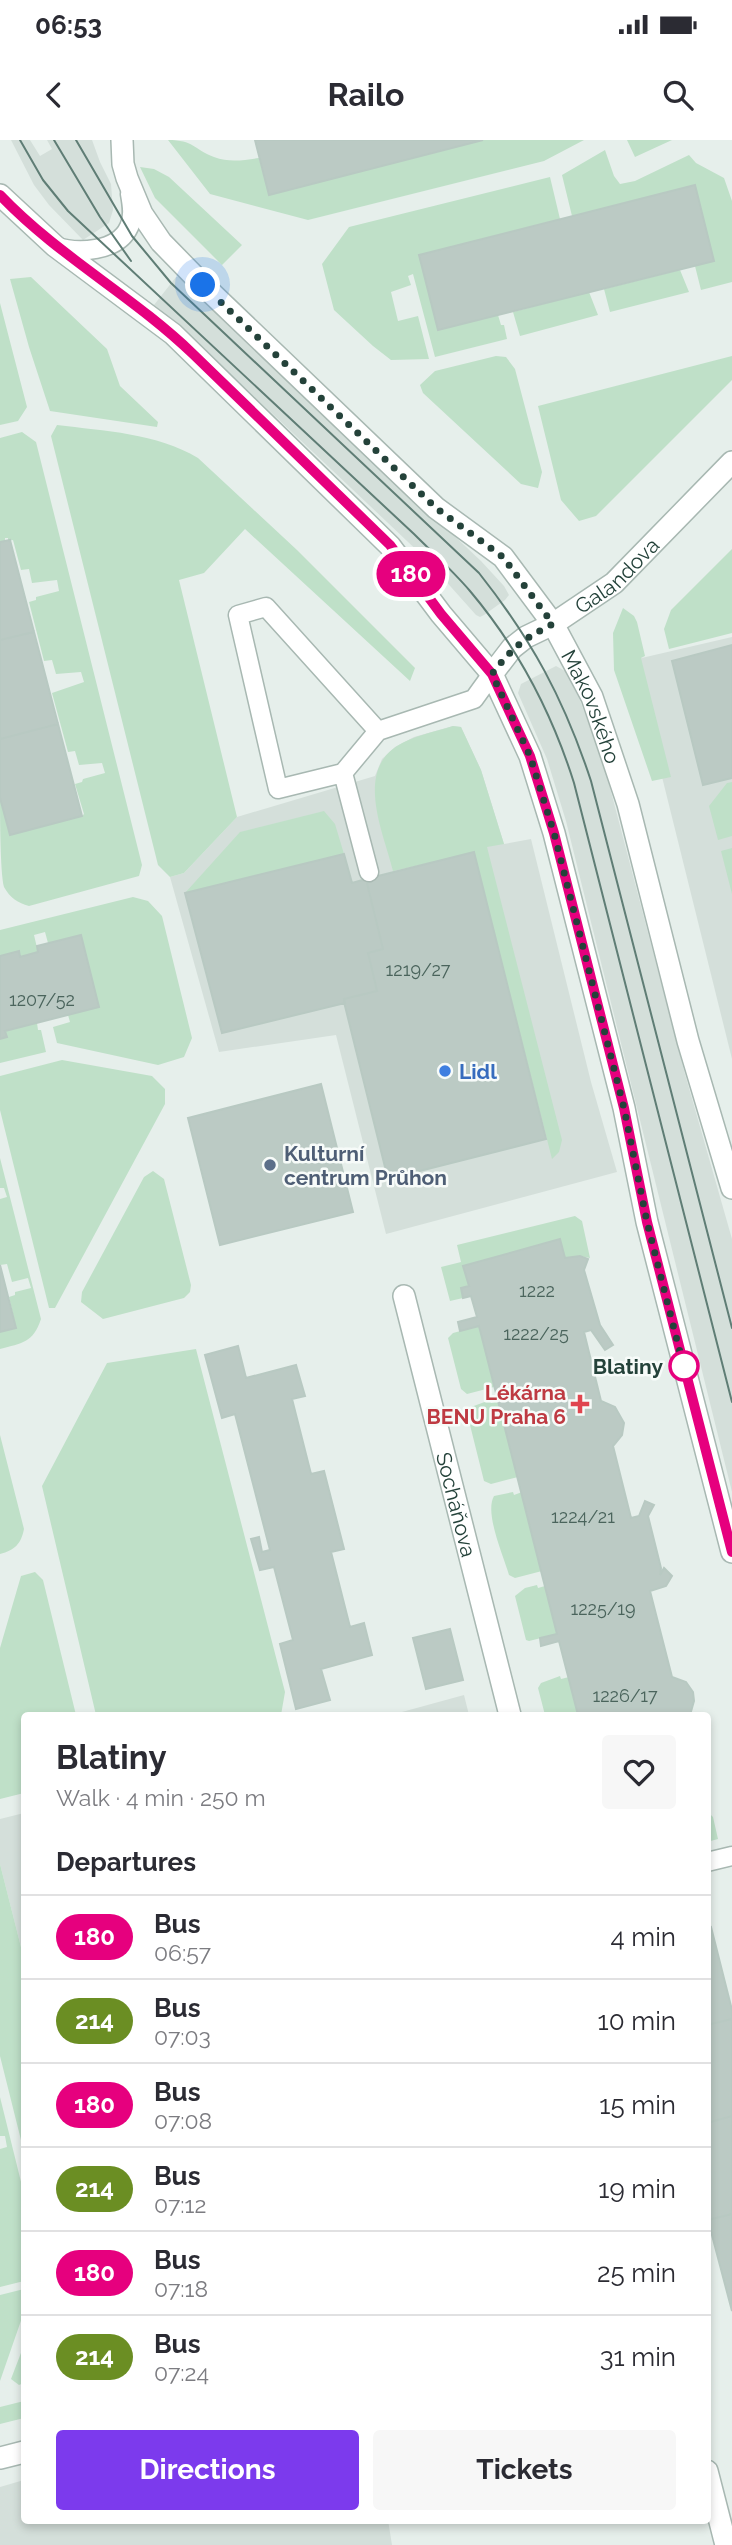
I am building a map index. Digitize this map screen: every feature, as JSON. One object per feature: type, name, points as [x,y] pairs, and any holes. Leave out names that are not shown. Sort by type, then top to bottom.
[{"type":"street","name":"Makovského","points":[[122,140],[123,164],[127,178],[142,214],[161,242],[436,508],[503,557],[553,624],[592,697],[628,804],[688,1041],[732,1188]]},
{"type":"street","points":[[0,195],[55,246],[173,334],[380,536],[492,674],[530,756],[554,833],[624,1108],[647,1222],[732,1552]]},
{"type":"street","name":"Galandova","points":[[492,674],[512,648],[526,637],[553,624],[614,583],[732,462]]},
{"type":"street","name":"Socháňova","points":[[404,1296],[509,1712]]},
{"type":"street","points":[[0,2458],[21,2453]]},
{"type":"street","points":[[711,2487],[726,2545]]},
{"type":"lane","points":[[55,246],[75,250],[100,248],[125,234],[132,215],[127,178]]},
{"type":"lane","points":[[378,731],[266,607],[238,615],[278,789],[343,773],[378,731],[474,699],[492,674]]},
{"type":"lane","points":[[343,773],[369,872]]},
{"type":"lane","points":[[711,1861],[732,1856]]},
{"type":"shaded area","points":[[11,140],[30,140],[40,156],[52,149],[47,140],[92,140],[111,184],[113,210],[109,223],[83,240],[49,205],[34,185]]},
{"type":"shaded area","points":[[176,277],[481,561],[504,586],[509,595],[505,600],[484,615],[476,615],[426,559],[200,345],[154,305]]},
{"type":"shaded area","points":[[732,637],[732,1059],[633,660]]},
{"type":"shaded area","points":[[556,666],[565,671],[579,698],[603,761],[685,1074],[732,1239],[732,1492],[566,821],[547,759],[518,693],[521,684]]},
{"type":"shaded area","points":[[453,726],[461,727],[481,770],[504,844],[531,839],[591,1082],[617,1172],[386,1234],[336,1035],[219,1052],[170,877],[184,873],[237,817],[375,776],[382,759],[395,747],[414,737]]},
{"type":"shaded area","points":[[464,1695],[468,1712],[402,1712]]},
{"type":"shaded area","points":[[21,1814],[21,1947],[0,1864],[0,1819]]},
{"type":"shaded area","points":[[21,2481],[21,2524],[389,2524],[392,2545],[0,2545],[0,2487]]},
{"type":"green space","points":[[168,140],[188,143],[220,159],[259,158],[269,195],[483,140],[584,140],[544,161],[308,220],[210,194]]},
{"type":"green space","points":[[627,140],[672,140],[635,157]]},
{"type":"green space","points":[[605,150],[614,176],[620,184],[635,181],[689,155],[696,163],[724,178],[732,201],[732,282],[701,290],[695,266],[714,261],[695,185],[572,216],[562,175]]},
{"type":"green space","points":[[140,167],[154,169],[169,177],[242,245],[222,265],[155,198]]},
{"type":"green space","points":[[550,177],[560,219],[419,255],[438,330],[498,315],[501,325],[504,325],[507,339],[435,357],[413,274],[408,276],[411,285],[391,292],[398,321],[418,316],[429,359],[391,360],[334,310],[322,264],[349,227]]},
{"type":"green space","points":[[680,270],[689,292],[610,312],[604,289]]},
{"type":"green space","points":[[31,277],[107,349],[120,386],[158,422],[157,427],[50,411],[10,279]]},
{"type":"green space","points":[[589,292],[598,315],[520,336],[513,312]]},
{"type":"green space","points":[[0,303],[27,407],[18,421],[0,425]]},
{"type":"green space","points":[[496,356],[506,357],[515,369],[542,472],[538,488],[521,484],[423,393],[420,385],[435,371]]},
{"type":"green space","points":[[732,356],[732,380],[596,516],[579,521],[561,500],[538,406]]},
{"type":"green space","points":[[57,425],[148,438],[198,458],[297,550],[415,668],[410,681],[245,529],[204,573],[179,580],[237,817],[184,873],[170,877],[158,865],[51,436]]},
{"type":"green space","points":[[22,432],[36,442],[142,865],[139,876],[29,906],[15,900],[4,887],[0,789],[82,816],[84,814],[75,784],[105,773],[102,763],[79,765],[75,751],[68,752],[52,693],[84,682],[81,672],[56,674],[52,660],[44,661],[29,602],[36,600],[36,597],[59,591],[57,580],[32,583],[29,569],[21,570],[13,540],[8,541],[8,538],[5,538],[5,541],[0,543],[0,438]]},
{"type":"green space","points":[[732,549],[732,633],[669,649],[664,629],[671,610]]},
{"type":"green space","points":[[623,608],[634,616],[637,622],[645,656],[641,658],[671,777],[652,781],[614,670],[613,633]]},
{"type":"green space","points":[[453,726],[461,727],[481,770],[504,844],[487,847],[562,1140],[559,1152],[552,1159],[474,853],[393,871],[379,822],[375,788],[377,772],[384,758],[403,743]]},
{"type":"green space","points":[[732,782],[732,836],[718,840],[709,806],[727,783]]},
{"type":"green space","points":[[324,811],[335,824],[344,854],[185,893],[240,832]]},
{"type":"green space","points":[[732,848],[732,894],[721,851]]},
{"type":"green space","points":[[133,897],[148,901],[162,916],[192,1038],[184,1057],[158,1065],[57,1043],[53,1027],[70,1022],[68,1015],[99,1007],[81,935],[48,943],[45,932],[34,935],[38,952],[20,957],[19,951],[0,956],[0,930]]},
{"type":"green space","points":[[37,1023],[46,1052],[0,1063],[0,1039],[7,1037],[5,1031]]},
{"type":"green space","points":[[62,1060],[152,1076],[165,1089],[165,1104],[55,1308],[49,1308],[0,1110],[0,1076]]},
{"type":"green space","points":[[0,1158],[41,1319],[34,1333],[26,1341],[0,1349],[0,1332],[16,1327],[9,1297],[15,1295],[15,1292],[31,1288],[28,1278],[12,1282],[7,1264],[0,1265],[0,1199],[7,1197],[4,1188],[0,1188]]},
{"type":"green space","points":[[153,1171],[164,1179],[191,1285],[190,1292],[184,1298],[103,1319],[81,1302],[82,1292],[144,1177]]},
{"type":"green space","points":[[575,1216],[582,1221],[590,1258],[565,1258],[560,1239],[469,1286],[463,1298],[450,1301],[441,1267],[461,1262],[457,1245]]},
{"type":"green space","points":[[479,1326],[494,1387],[467,1394],[461,1389],[448,1338],[453,1333]]},
{"type":"green space","points":[[196,1349],[285,1692],[282,1712],[95,1712],[42,1486],[107,1363]]},
{"type":"green space","points":[[490,1400],[491,1403],[498,1401],[518,1477],[491,1484],[484,1481],[467,1413],[471,1407]]},
{"type":"green space","points":[[0,1435],[24,1529],[16,1546],[0,1554]]},
{"type":"green space","points":[[513,1492],[514,1495],[522,1492],[542,1571],[515,1578],[509,1575],[491,1513],[494,1496]]},
{"type":"green space","points":[[35,1572],[43,1580],[75,1712],[21,1712],[21,1794],[0,1799],[0,1648],[21,1576]]},
{"type":"green space","points":[[537,1585],[538,1588],[545,1586],[557,1634],[529,1641],[526,1640],[515,1596],[525,1588]]},
{"type":"green space","points":[[560,1676],[561,1679],[569,1677],[577,1712],[544,1712],[538,1688],[541,1683]]},
{"type":"green space","points":[[711,1815],[713,1817],[718,1839],[711,1841]]},
{"type":"green space","points":[[0,1864],[21,1947],[21,2140],[0,2056]]},
{"type":"green space","points":[[0,2097],[21,2182],[21,2282],[0,2287],[0,2149],[7,2147],[5,2136],[0,2136]]},
{"type":"green space","points":[[21,2290],[21,2321],[0,2381],[0,2295]]},
{"type":"green space","points":[[21,2353],[21,2384],[11,2379]]},
{"type":"green space","points":[[21,2402],[21,2419],[0,2424],[0,2407]]},
{"type":"building","points":[[255,140],[483,140],[269,195]]},
{"type":"building","points":[[695,185],[714,261],[438,330],[419,255]]},
{"type":"building","points":[[10,540],[34,632],[0,640],[0,542]]},
{"type":"building","points":[[34,632],[58,724],[0,739],[0,640]]},
{"type":"building","points":[[732,645],[732,778],[703,785],[672,661]]},
{"type":"building","points":[[58,724],[82,816],[10,835],[0,798],[0,739]]},
{"type":"building","name":"Lidl","points":[[474,852],[546,1139],[388,1179],[344,1002],[344,999],[377,991],[368,953],[383,949],[366,879]]},
{"type":"building","points":[[344,854],[352,883],[366,879],[383,949],[368,953],[377,991],[344,999],[345,1003],[222,1033],[185,893]]},
{"type":"building","points":[[81,935],[99,1007],[5,1031],[7,1037],[0,1039],[0,956],[19,951],[20,957],[38,952],[37,946]]},
{"type":"building","name":"Kulturní centrum Průhon","points":[[321,1084],[353,1212],[220,1245],[188,1118]]},
{"type":"building","points":[[560,1239],[565,1258],[580,1256],[588,1259],[584,1270],[600,1325],[613,1345],[605,1350],[591,1330],[584,1332],[601,1401],[615,1407],[624,1423],[622,1435],[613,1446],[631,1518],[639,1516],[645,1501],[654,1505],[648,1516],[661,1568],[660,1575],[664,1568],[672,1576],[666,1586],[650,1591],[672,1677],[686,1682],[693,1692],[691,1712],[577,1712],[559,1641],[541,1646],[540,1638],[557,1634],[479,1326],[460,1331],[458,1322],[477,1317],[471,1296],[463,1298],[461,1288],[469,1286],[463,1266]]},
{"type":"building","points":[[0,1265],[16,1328],[0,1332]]},
{"type":"building","points":[[238,1346],[246,1378],[296,1365],[305,1396],[292,1399],[311,1474],[324,1471],[344,1549],[331,1552],[350,1627],[364,1623],[372,1655],[321,1669],[330,1700],[296,1709],[280,1644],[293,1640],[274,1567],[260,1570],[251,1539],[259,1537],[262,1552],[270,1550],[235,1414],[222,1418],[205,1355]]},
{"type":"building","points":[[450,1629],[463,1680],[426,1689],[413,1638]]},
{"type":"building","points":[[711,1927],[732,2010],[732,2019],[711,2024]]},
{"type":"building","points":[[732,2019],[732,2116],[711,2122],[711,2024]]},
{"type":"building","points":[[732,2116],[732,2214],[711,2219],[711,2122]]},
{"type":"building","points":[[732,2214],[732,2311],[711,2231],[711,2219]]},
{"type":"tram line","points":[[20,140],[43,180],[68,211],[457,576],[503,635],[532,682],[555,731],[574,783],[732,1402]]},
{"type":"tram line","points":[[54,140],[100,217],[131,261]]},
{"type":"tram line","points":[[76,140],[132,236],[171,283],[479,573],[515,622],[545,671],[570,723],[591,781],[732,1328]]},
{"type":"bus line","name":"180","points":[[0,195],[55,246],[173,334],[390,545],[441,614],[492,674],[530,756],[554,833],[624,1108],[647,1222],[732,1552]]},
{"type":"place","name":"Lidl","points":[[445,1071]]},
{"type":"place","name":"Kulturní centrum Průhon","points":[[270,1165]]},
{"type":"place","name":"Blatiny","points":[[684,1366]]},
{"type":"place","name":"Lékárna BENU Praha 6","points":[[580,1404]]},
{"type":"route","points":[[203,285],[436,508],[503,557],[553,624],[526,637],[512,648],[492,674],[530,756],[554,833],[624,1108],[647,1222],[684,1366]]}]
